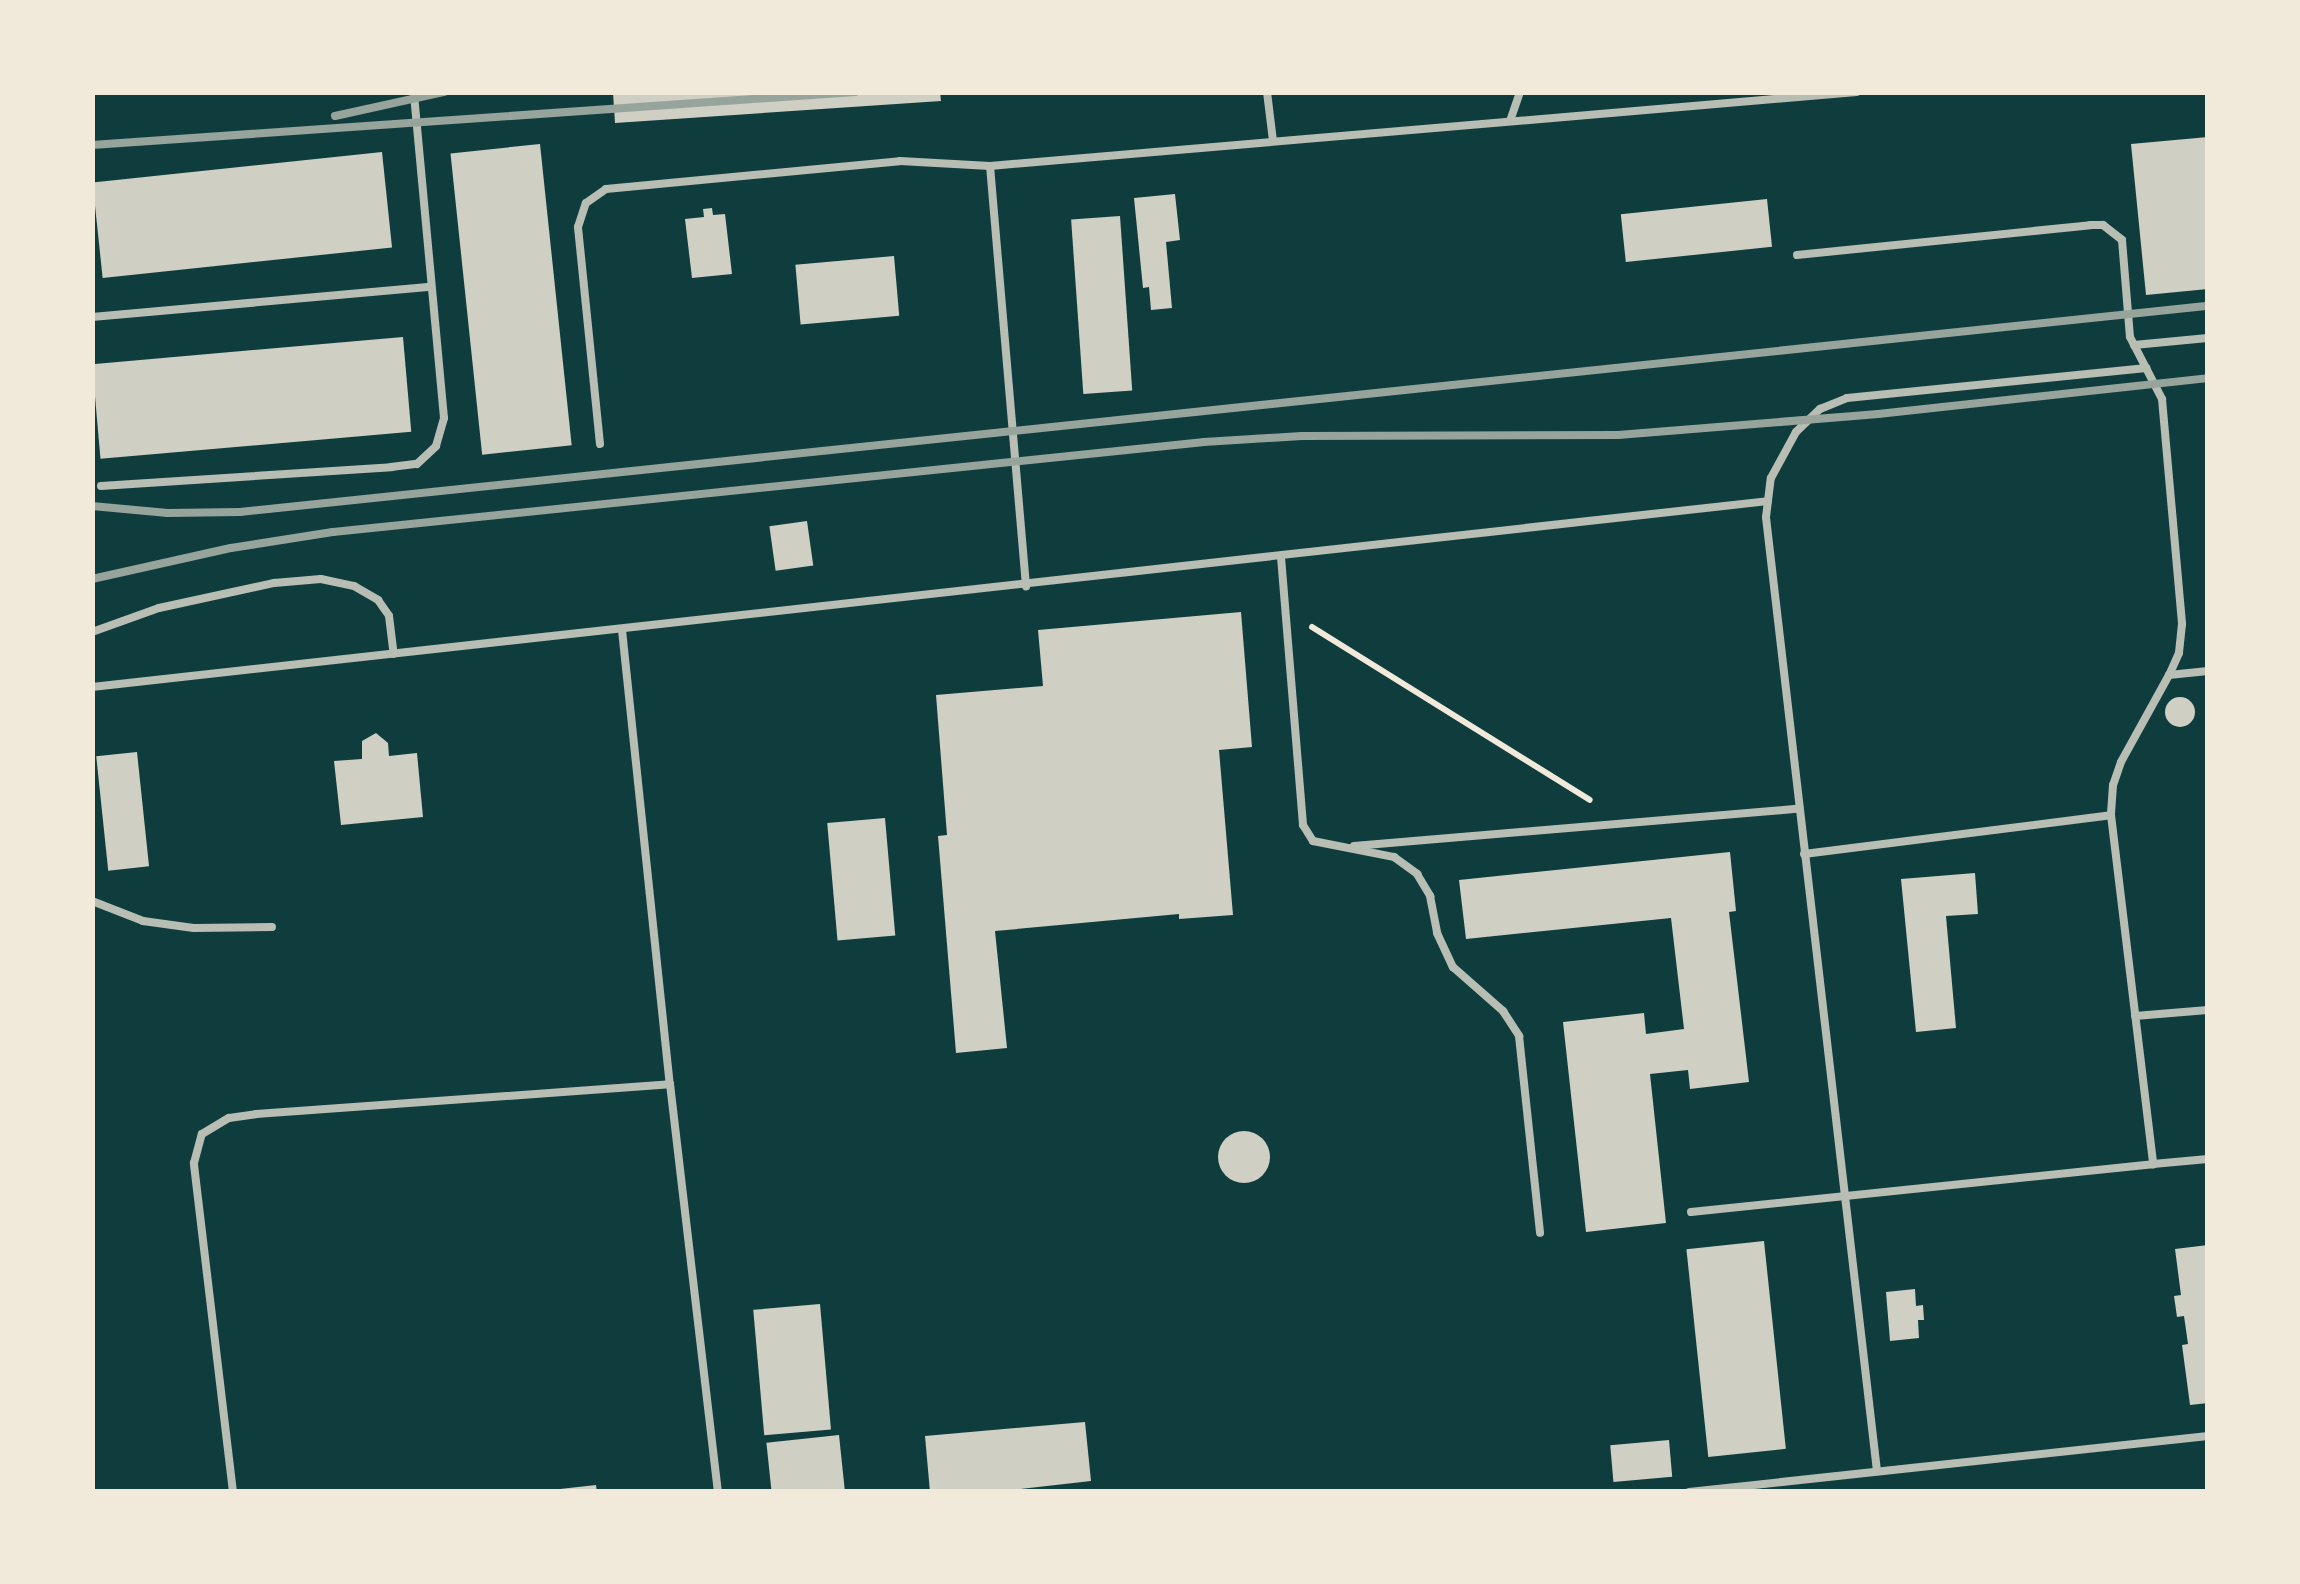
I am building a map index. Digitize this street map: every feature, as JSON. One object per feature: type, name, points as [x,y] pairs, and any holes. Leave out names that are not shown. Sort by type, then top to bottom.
[{"type":"lane","points":[[101,486],[417,464],[436,446],[444,418],[414,92]]},
{"type":"lane","points":[[1267,92],[1273,141]]},
{"type":"lane","points":[[1510,121],[1520,92]]},
{"type":"lane","points":[[600,444],[578,227],[580,213],[593,194],[606,189],[900,161],[990,166],[1857,92]]},
{"type":"lane","points":[[990,166],[1026,586]]},
{"type":"lane","points":[[1797,255],[2103,225],[2115,231],[2126,251],[2134,345],[2162,399],[2182,624],[2179,653],[2121,762],[2113,784],[2111,816],[2153,1164]]},
{"type":"lane","points":[[92,317],[431,286]]},
{"type":"lane","points":[[2134,345],[2208,338]]},
{"type":"lane","points":[[1877,1472],[1766,517],[1770,478],[1796,432],[1820,409],[1847,398],[2147,368]]},
{"type":"lane","points":[[92,687],[1768,501]]},
{"type":"lane","points":[[1281,557],[1303,825],[1313,841],[1394,857],[1417,874],[1430,896],[1437,933],[1453,967],[1503,1011],[1519,1036],[1540,1233]]},
{"type":"lane","points":[[92,632],[158,608],[274,583],[322,579],[354,586],[378,600],[389,616],[394,654]]},
{"type":"lane","points":[[622,630],[718,1492]]},
{"type":"lane","points":[[2169,674],[2208,671]]},
{"type":"lane","points":[[1334,848],[1799,808]]},
{"type":"lane","points":[[1804,854],[2111,816]]},
{"type":"lane","points":[[92,901],[143,920],[194,928],[272,927]]},
{"type":"lane","points":[[2135,1016],[2208,1010]]},
{"type":"lane","points":[[233,1492],[194,1164],[202,1134],[229,1118],[256,1114],[670,1084]]},
{"type":"lane","points":[[1691,1212],[2208,1159]]},
{"type":"lane","points":[[1689,1492],[2208,1436]]},
{"type":"path","points":[[1285,610],[1628,823]]},
{"type":"building","points":[[613,92],[940,92],[941,101],[615,123]]},
{"type":"building","points":[[2208,137],[2208,289],[2146,295],[2131,144]]},
{"type":"building","points":[[540,144],[572,445],[482,455],[450,153]]},
{"type":"building","points":[[382,152],[392,247],[103,278],[93,182]]},
{"type":"building","points":[[1175,194],[1180,240],[1166,242],[1172,308],[1151,310],[1149,287],[1143,288],[1134,198]]},
{"type":"building","points":[[1767,199],[1772,247],[1626,262],[1621,214]]},
{"type":"building","points":[[712,208],[713,215],[725,214],[732,274],[692,278],[685,219],[704,217],[703,209]]},
{"type":"building","points":[[1120,216],[1132,391],[1083,394],[1071,219]]},
{"type":"building","points":[[894,256],[899,316],[801,324],[795,265]]},
{"type":"building","points":[[403,337],[411,432],[100,459],[92,364]]},
{"type":"building","points":[[807,521],[813,566],[776,571],[769,526]]},
{"type":"building","points":[[1241,612],[1252,747],[1219,750],[1233,915],[1179,919],[1179,914],[995,931],[1007,1048],[956,1053],[938,836],[947,835],[936,695],[1043,686],[1038,630]]},
{"type":"building","points":[[2180,697],[2191,701],[2195,712],[2191,723],[2180,727],[2169,723],[2165,712],[2169,701]]},
{"type":"building","points":[[376,733],[388,743],[389,756],[417,753],[423,817],[341,825],[334,761],[362,759],[362,741]]},
{"type":"building","points":[[137,752],[149,866],[108,871],[96,756]]},
{"type":"building","points":[[885,818],[895,936],[838,941],[827,823]]},
{"type":"building","points":[[1730,852],[1736,911],[1729,912],[1749,1082],[1690,1089],[1688,1070],[1650,1074],[1666,1223],[1586,1232],[1563,1022],[1644,1013],[1646,1034],[1684,1029],[1671,918],[1466,939],[1459,880]]},
{"type":"building","points":[[1975,873],[1978,914],[1946,916],[1956,1028],[1916,1032],[1901,879]]},
{"type":"building","points":[[1244,1131],[1262,1139],[1270,1157],[1262,1175],[1244,1183],[1226,1175],[1218,1157],[1226,1139]]},
{"type":"building","points":[[1764,1241],[1786,1449],[1708,1457],[1686,1249]]},
{"type":"building","points":[[2208,1245],[2208,1403],[2190,1405],[2182,1345],[2188,1344],[2184,1316],[2177,1317],[2174,1296],[2181,1295],[2175,1249]]},
{"type":"building","points":[[1915,1289],[1916,1306],[1923,1305],[1924,1320],[1918,1320],[1919,1338],[1890,1341],[1886,1292]]},
{"type":"building","points":[[820,1304],[831,1430],[764,1435],[753,1310]]},
{"type":"building","points":[[1085,1422],[1091,1481],[993,1492],[930,1492],[925,1436]]},
{"type":"building","points":[[839,1435],[845,1492],[772,1492],[766,1443]]},
{"type":"building","points":[[1669,1440],[1672,1477],[1613,1482],[1610,1445]]},
{"type":"building","points":[[596,1485],[597,1492],[560,1489]]},
{"type":"railway","points":[[335,116],[444,92]]},
{"type":"railway","points":[[92,145],[855,92]]},
{"type":"railway","points":[[92,506],[168,513],[240,512],[2208,306]]},
{"type":"railway","points":[[92,579],[231,548],[333,532],[1204,442],[1302,436],[1618,435],[1878,414],[2208,378]]}]
